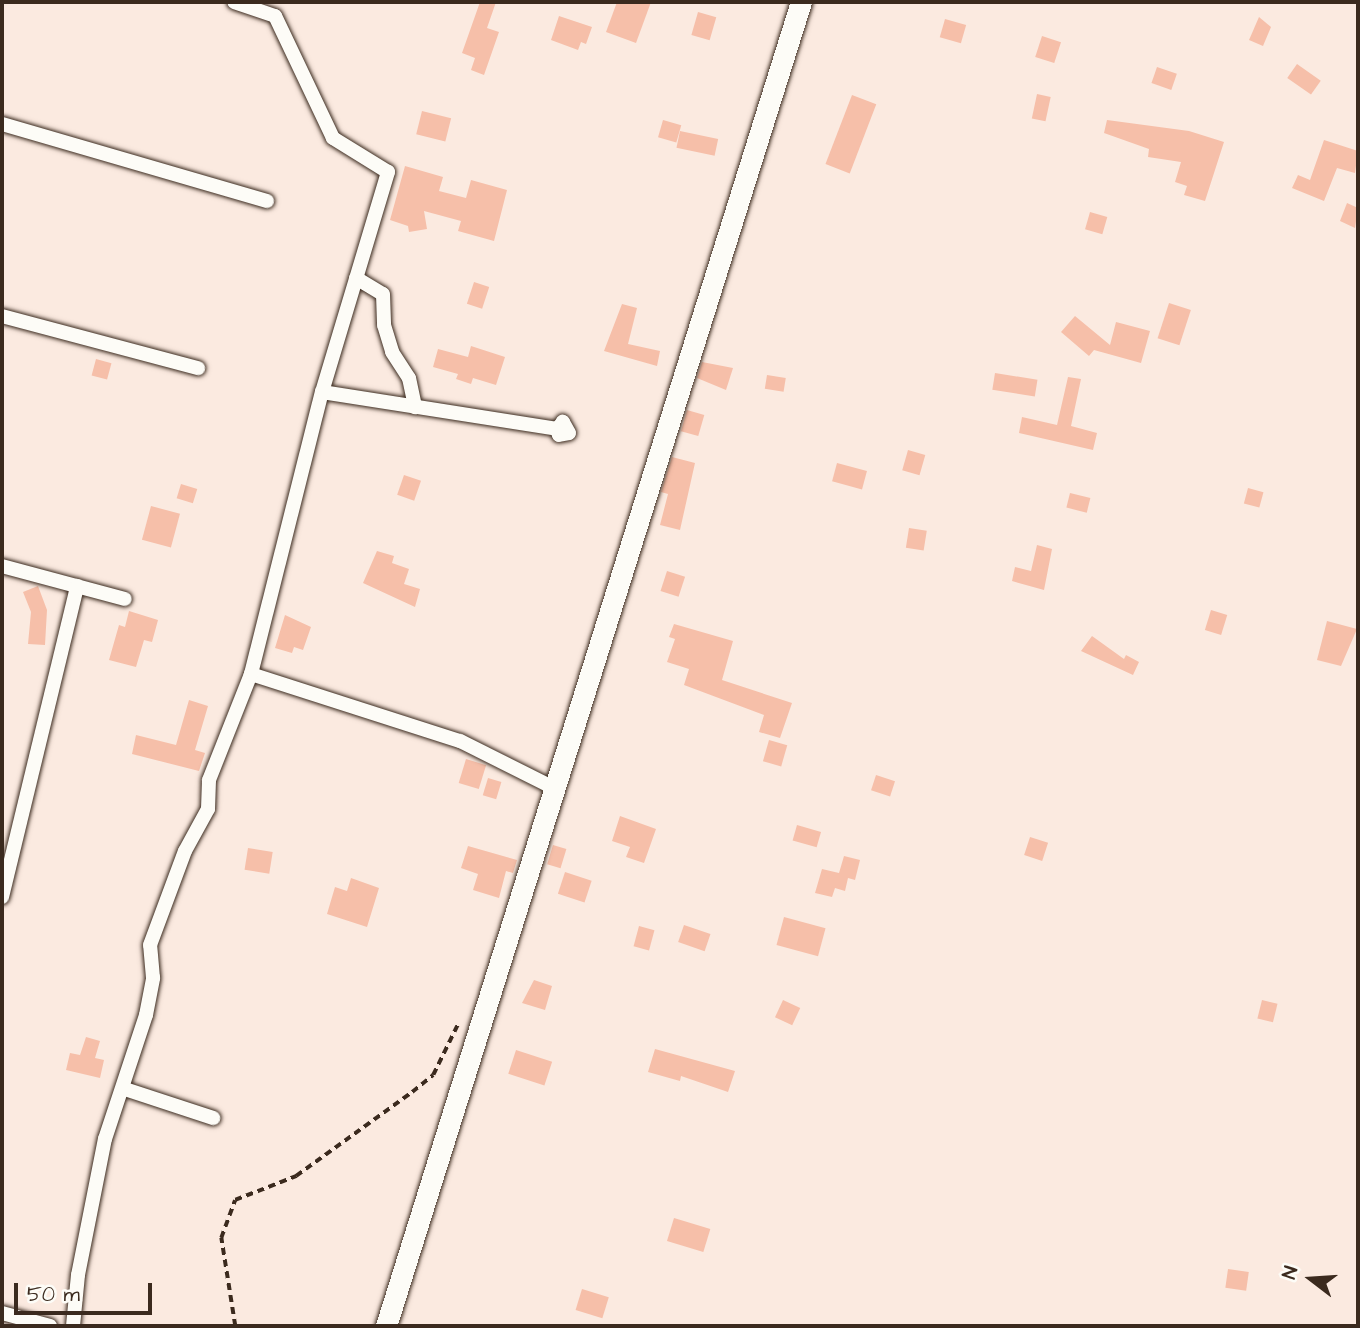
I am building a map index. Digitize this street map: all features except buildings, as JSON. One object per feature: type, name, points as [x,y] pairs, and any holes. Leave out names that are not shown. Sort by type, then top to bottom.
[{"type":"street","points":[[73,1326],[78,1276],[105,1139],[125,1089],[153,978],[150,945],[185,851],[208,809],[209,780],[251,674],[322,392],[388,172],[333,138],[275,16],[234,2]]},
{"type":"street","points":[[386,1326],[801,2]]},
{"type":"street","points":[[2,124],[267,201]]},
{"type":"street","points":[[356,278],[383,294],[387,334],[392,352],[409,378],[415,407]]},
{"type":"street","points":[[2,316],[198,368]]},
{"type":"street","points":[[322,392],[557,429]]},
{"type":"street","points":[[2,566],[125,599]]},
{"type":"street","points":[[2,897],[77,586]]},
{"type":"street","points":[[251,674],[460,741],[555,789]]},
{"type":"street","points":[[125,1089],[213,1118]]},
{"type":"street","points":[[2,1312],[50,1326]]},
{"type":"path","points":[[235,1326],[221,1238],[235,1200],[296,1176],[423,1084],[433,1075],[462,1015]]}]
